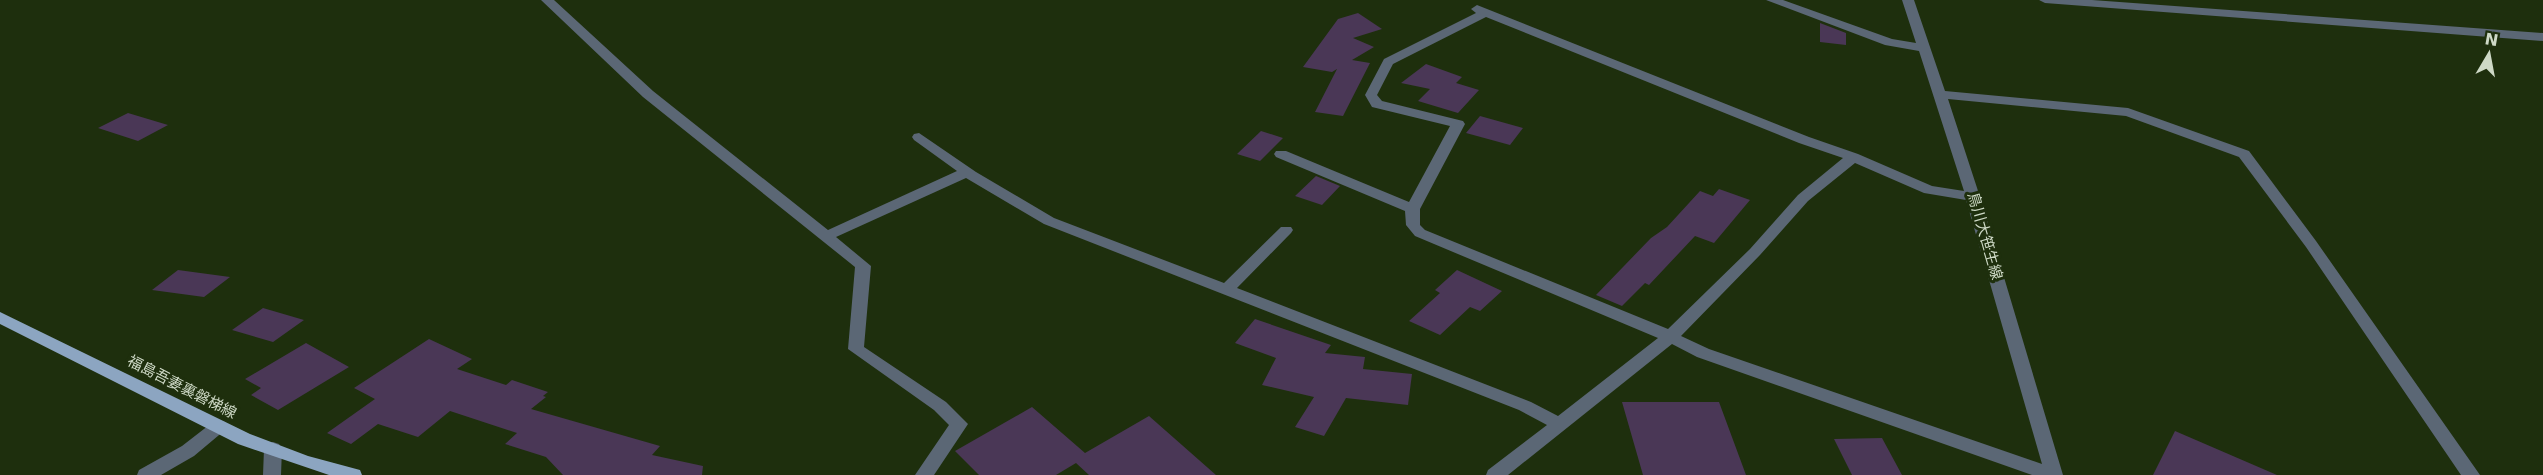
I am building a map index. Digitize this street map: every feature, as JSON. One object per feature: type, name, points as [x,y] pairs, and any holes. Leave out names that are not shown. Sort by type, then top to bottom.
[{"type":"main road","name":"福島吾妻裏磐梯線","points":[[0,317],[244,439],[353,475]]},
{"type":"street","points":[[547,0],[648,94],[863,266],[856,349],[940,406],[958,424],[924,475]]},
{"type":"street","points":[[1772,0],[1889,42],[1924,48]]},
{"type":"street","name":"鳥川大笹生線","points":[[1908,0],[1973,197],[2053,475]]},
{"type":"street","points":[[2045,0],[2543,38]]},
{"type":"street","points":[[1973,197],[1929,190],[1853,157],[1804,140],[1480,10],[1388,62],[1371,95],[1377,104],[1458,124],[1413,209],[1410,218],[1413,227],[1420,233],[1640,322],[1703,353],[2053,475]]},
{"type":"street","points":[[1940,94],[2128,112],[2244,154],[2311,244],[2471,475]]},
{"type":"street","points":[[919,137],[967,172],[1049,221],[1525,406],[1558,423]]},
{"type":"street","points":[[1281,154],[1413,209]]},
{"type":"street","points":[[1495,475],[1558,423],[1670,337],[1755,252],[1803,198],[1853,157]]},
{"type":"street","points":[[827,236],[967,172]]},
{"type":"street","points":[[1226,291],[1286,230]]},
{"type":"street","points":[[146,475],[188,451],[219,426]]},
{"type":"street","points":[[272,475],[273,449]]},
{"type":"building","points":[[1358,13],[1382,29],[1353,38],[1374,47],[1352,60],[1370,63],[1343,116],[1315,112],[1337,69],[1332,72],[1303,67],[1338,19]]},
{"type":"building","points":[[1820,23],[1846,33],[1846,45],[1820,42]]},
{"type":"building","points":[[1426,64],[1462,77],[1456,83],[1479,90],[1458,113],[1418,101],[1430,89],[1401,83]]},
{"type":"building","points":[[128,113],[168,125],[138,141],[98,128]]},
{"type":"building","points":[[1480,116],[1523,128],[1510,145],[1466,133]]},
{"type":"building","points":[[1261,131],[1283,138],[1260,161],[1237,154]]},
{"type":"building","points":[[1316,176],[1340,186],[1322,205],[1295,196]]},
{"type":"building","points":[[1719,189],[1750,200],[1714,243],[1695,236],[1649,285],[1645,283],[1622,306],[1596,295],[1651,238],[1667,227],[1700,191],[1713,196]]},
{"type":"building","points":[[178,270],[230,277],[204,297],[152,290]]},
{"type":"building","points":[[1457,270],[1502,291],[1480,311],[1470,307],[1440,335],[1409,321],[1440,293],[1435,290]]},
{"type":"building","points":[[263,308],[304,320],[273,342],[232,330]]},
{"type":"building","points":[[1255,319],[1331,345],[1325,353],[1365,357],[1363,369],[1412,374],[1408,405],[1346,398],[1324,436],[1295,427],[1314,397],[1262,385],[1276,358],[1235,343]]},
{"type":"building","points":[[429,339],[472,359],[457,369],[506,385],[512,380],[548,392],[543,396],[546,397],[531,409],[660,446],[652,455],[703,466],[702,475],[563,475],[546,457],[505,444],[517,433],[450,411],[418,437],[378,424],[351,444],[327,433],[375,399],[354,388]]},
{"type":"building","points":[[306,343],[349,367],[278,410],[251,395],[261,388],[245,379]]},
{"type":"building","points":[[1622,402],[1719,402],[1746,475],[1643,475]]},
{"type":"building","points":[[1032,407],[1085,453],[1149,416],[1216,475],[1089,475],[1076,463],[1056,475],[979,475],[955,451]]},
{"type":"building","points":[[2175,431],[2277,475],[2153,475]]},
{"type":"building","points":[[1882,438],[1902,475],[1852,475],[1834,439]]}]
